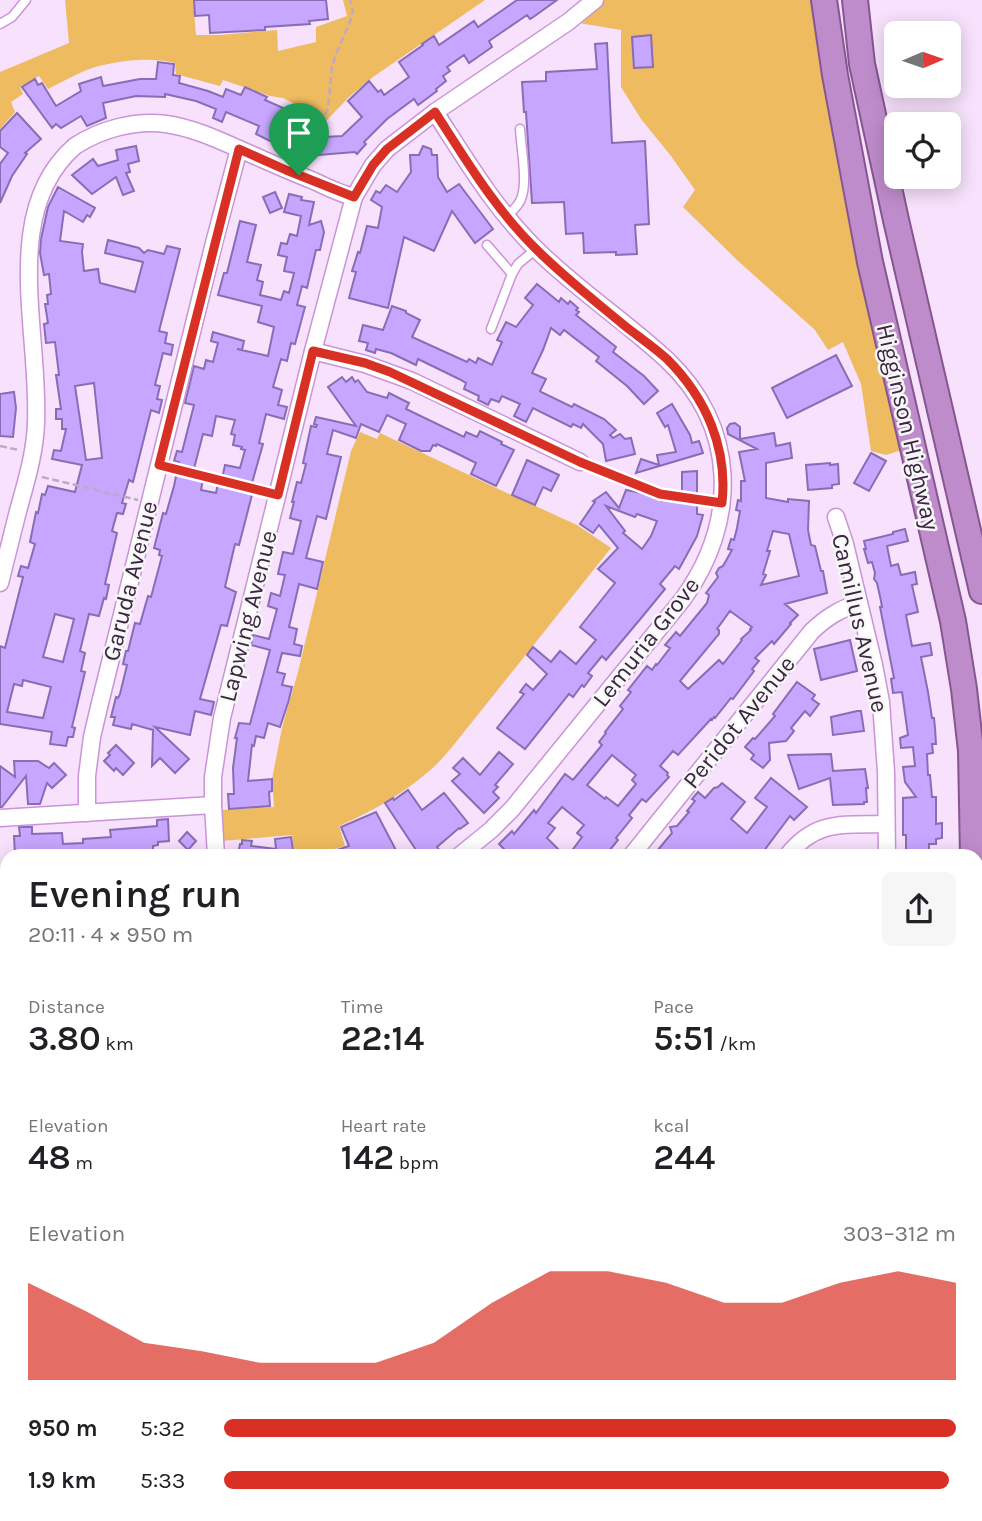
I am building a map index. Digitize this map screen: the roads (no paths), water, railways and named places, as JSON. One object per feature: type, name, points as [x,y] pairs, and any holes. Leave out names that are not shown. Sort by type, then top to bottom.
[{"type":"highway","points":[[806,0],[826,66],[870,262]]},
{"type":"highway","name":"Higginson Highway","points":[[824,0],[835,75],[870,262],[953,621],[971,751],[973,849]]},
{"type":"highway","name":"Higginson Highway","points":[[855,0],[862,64],[982,591]]},
{"type":"highway","points":[[872,0],[872,57],[896,220]]},
{"type":"street","name":"Lapwing Avenue","points":[[216,849],[213,777],[222,718],[354,197],[373,165],[387,149],[435,112],[568,22],[595,0]]},
{"type":"street","name":"Lemuria Grove","points":[[435,112],[480,183],[506,217],[536,249],[572,282],[667,359],[700,400],[711,421],[723,467],[722,503],[714,540],[704,566],[683,599],[512,809],[468,849]]},
{"type":"street","points":[[0,583],[29,473],[36,423],[36,403],[19,270],[22,222],[29,201],[51,166],[89,138],[110,130],[139,124],[166,124],[215,139],[354,197]]},
{"type":"street","name":"Garuda Avenue","points":[[87,813],[87,776],[92,737],[239,149]]},
{"type":"street","points":[[313,351],[365,363],[401,376],[580,462]]},
{"type":"street","name":"Camillus Avenue","points":[[836,517],[845,544],[881,702],[887,849]]},
{"type":"street","name":"Peridot Avenue","points":[[637,849],[812,631],[826,618],[859,603]]},
{"type":"street","points":[[0,818],[213,804]]},
{"type":"street","points":[[792,849],[809,834],[823,828],[886,824]]},
{"type":"lane","points":[[0,24],[12,17],[26,0]]},
{"type":"lane","points":[[506,217],[517,206],[523,194],[520,129]]},
{"type":"lane","points":[[487,245],[512,274]]},
{"type":"lane","points":[[491,329],[512,274],[518,264],[536,249]]}]
